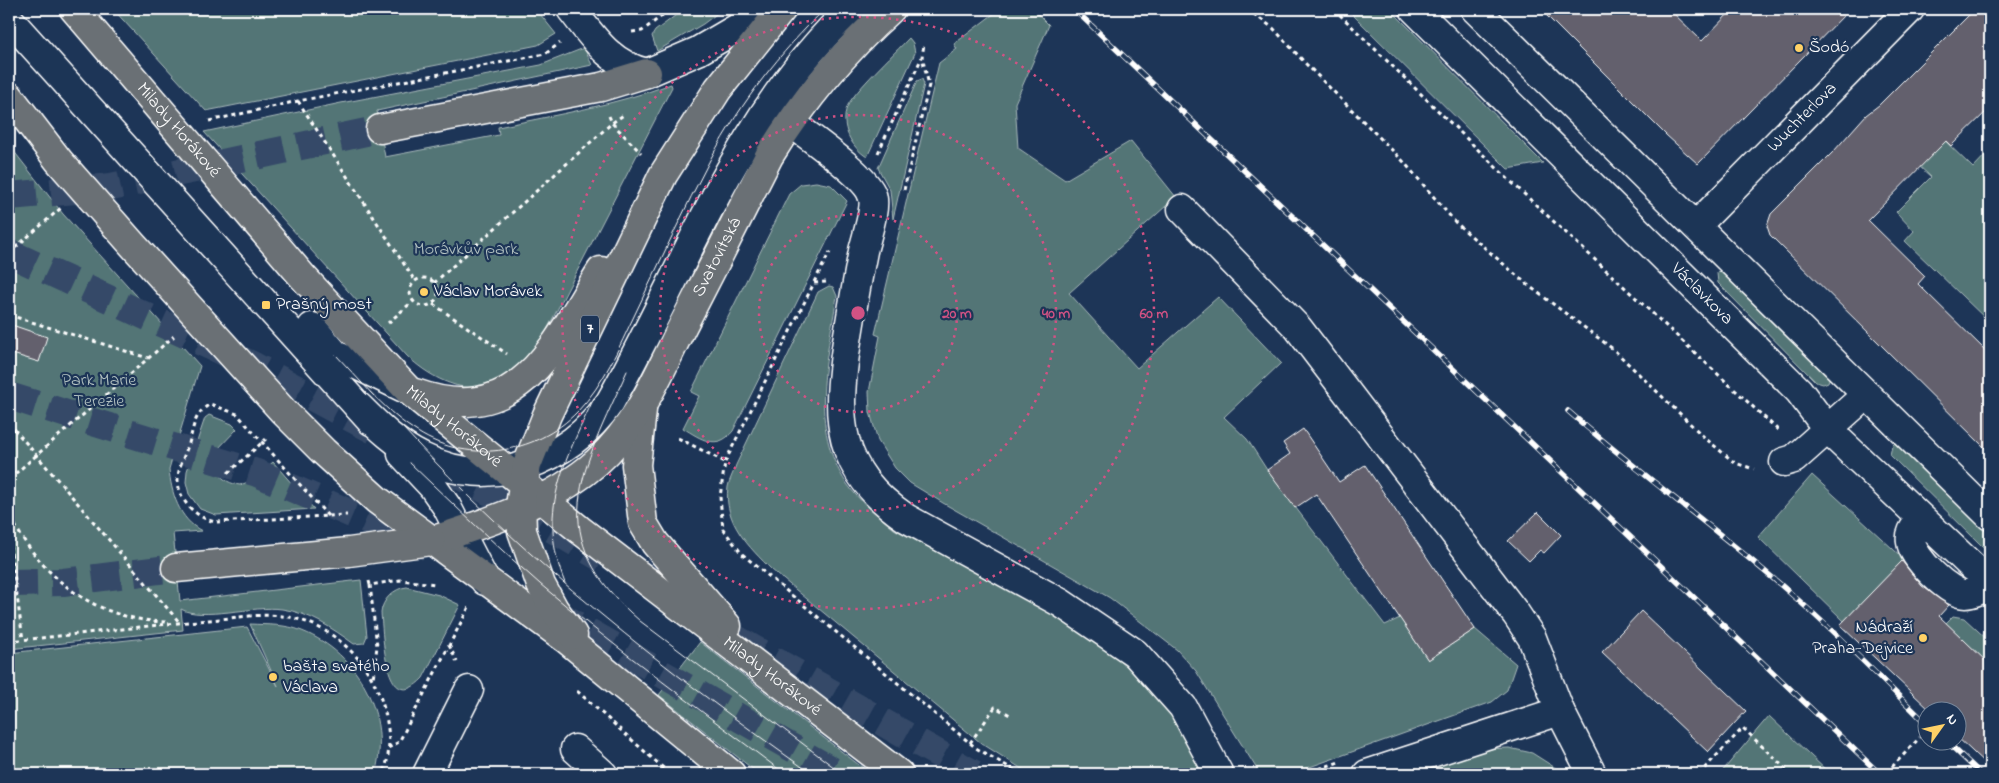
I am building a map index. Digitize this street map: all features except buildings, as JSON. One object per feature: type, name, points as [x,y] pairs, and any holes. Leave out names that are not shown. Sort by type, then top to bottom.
[{"type":"main road","name":"Milady Horákové","points":[[74,9],[303,277],[408,390],[524,485],[899,774]]},
{"type":"main road","name":"7","points":[[524,485],[547,416],[663,175],[718,89],[782,9]]},
{"type":"main road","name":"Svatovítská","points":[[176,568],[349,552],[431,541],[461,531],[524,485],[596,463],[622,436],[643,404],[769,156],[790,122],[841,58],[891,9]]},
{"type":"main road","points":[[380,129],[601,86],[647,73]]},
{"type":"main road","points":[[9,96],[59,160],[283,411],[364,490],[431,541],[478,592],[602,668],[731,774]]},
{"type":"main road","points":[[408,390],[431,398],[454,402],[484,401],[516,388],[548,354],[663,175]]},
{"type":"main road","points":[[643,404],[636,465],[643,523],[655,543],[769,675]]},
{"type":"main road","points":[[524,485],[522,530],[541,584],[572,634],[602,668]]},
{"type":"street","points":[[21,9],[336,354],[408,390]]},
{"type":"street","points":[[571,9],[602,49],[612,58],[634,70],[647,73],[698,51],[770,9]]},
{"type":"street","points":[[359,407],[384,432],[422,458],[452,468],[467,470],[524,485],[557,453],[584,433],[599,417],[627,371],[719,188],[753,129],[795,70],[851,9]]},
{"type":"street","name":"Václavkova","points":[[1414,9],[1799,391],[1828,430],[1973,567],[1990,578]]},
{"type":"street","points":[[1475,9],[1990,516]]},
{"type":"street","name":"Wuchterlova","points":[[1696,226],[1910,9]]},
{"type":"street","points":[[9,19],[433,487],[461,531],[478,592]]},
{"type":"street","points":[[790,122],[864,183],[872,195],[873,206],[856,284],[839,404],[842,431],[846,444],[870,487],[884,502],[906,518],[1061,603],[1135,653],[1182,707],[1219,774]]},
{"type":"street","points":[[1182,209],[1298,328],[1516,614],[1532,638],[1560,711],[1592,774]]},
{"type":"street","points":[[1793,457],[1828,430],[1866,395]]},
{"type":"street","points":[[1921,518],[1912,530],[1911,543],[1919,560],[1953,591],[1965,594],[1990,584]]},
{"type":"street","points":[[426,774],[469,690]]},
{"type":"street","points":[[1368,774],[1560,711]]},
{"type":"street","points":[[575,749],[603,774]]},
{"type":"path","points":[[642,31],[671,9]]},
{"type":"path","points":[[1247,9],[1274,28],[1306,64],[1402,161],[1456,222],[1529,286],[1613,349],[1705,438],[1736,463],[1755,469],[1793,457],[1334,9]]},
{"type":"path","points":[[205,122],[298,101],[545,54],[564,39]]},
{"type":"path","points":[[874,162],[922,57],[924,44]]},
{"type":"path","points":[[903,197],[929,85],[922,57]]},
{"type":"path","points":[[298,101],[415,281]]},
{"type":"path","points":[[434,283],[612,123],[663,175]]},
{"type":"path","points":[[9,253],[66,205]]},
{"type":"path","points":[[433,304],[438,291],[434,283],[428,278],[415,281],[410,288],[413,301],[420,306],[433,304],[508,354]]},
{"type":"path","points":[[856,284],[841,280],[814,283],[725,462],[720,497],[723,529],[742,554],[970,743],[1021,774]]},
{"type":"path","points":[[388,323],[413,301]]},
{"type":"path","points":[[9,315],[148,358]]},
{"type":"path","points":[[9,479],[180,330]]},
{"type":"path","points":[[328,516],[237,414],[210,404],[199,411],[178,476],[179,488],[185,501],[195,514],[215,522],[328,516],[346,515]]},
{"type":"path","points":[[9,423],[180,623]]},
{"type":"path","points":[[678,438],[725,462]]},
{"type":"path","points":[[228,473],[266,439]]},
{"type":"path","points":[[9,510],[24,541],[44,566],[70,591],[112,613],[157,622],[180,623]]},
{"type":"path","points":[[9,537],[23,640]]},
{"type":"path","points":[[370,585],[377,646],[373,680]]},
{"type":"path","points":[[388,748],[399,742],[478,592]]},
{"type":"path","points":[[9,641],[248,617],[296,618],[318,627],[339,640],[354,654],[373,680],[387,721],[388,748],[383,774]]},
{"type":"path","points":[[570,685],[670,774]]},
{"type":"path","points":[[970,743],[995,707],[1012,716]]},
{"type":"path","points":[[1699,774],[1743,728],[1792,774]]},
{"type":"path","points":[[1892,766],[1916,741]]},
{"type":"path","points":[[1304,774],[1341,761]]},
{"type":"green space","points":[[113,9],[536,9],[556,34],[538,45],[206,111]]},
{"type":"green space","points":[[684,9],[723,9],[703,24],[657,51],[652,36],[655,31]]},
{"type":"green space","points":[[1000,9],[1033,9],[1049,25],[1015,103],[1018,148],[1065,180],[1131,141],[1176,197],[1069,293],[1137,368],[1218,297],[1281,363],[1224,417],[1247,439],[1267,470],[1385,625],[1400,618],[1428,660],[1475,629],[1516,664],[1507,690],[1492,702],[1290,774],[1260,774],[1196,671],[1177,650],[1110,598],[943,503],[910,483],[895,468],[878,441],[870,412],[869,392],[880,336],[875,334],[939,63],[957,49],[954,44]]},
{"type":"green space","points":[[1347,9],[1390,9],[1543,163],[1508,169]]},
{"type":"green space","points":[[909,38],[913,43],[915,53],[867,157],[856,148],[848,135],[845,121],[847,107],[866,82]]},
{"type":"green space","name":"Morávkův park","points":[[584,48],[592,65],[377,111],[385,157],[499,135],[498,127],[607,104],[671,84],[672,87],[536,351],[511,375],[498,383],[484,387],[470,388],[443,381],[430,374],[407,356],[204,132],[341,103],[541,65]]},
{"type":"green space","points":[[922,79],[924,84],[893,219],[890,190],[878,168],[917,81]]},
{"type":"green space","points":[[1941,137],[1973,168],[1990,150],[1990,323],[1905,241],[1914,231],[1896,212],[1931,177],[1919,166]]},
{"type":"green space","name":"Park Marie Terezie","points":[[9,145],[63,214],[200,366],[169,469],[174,496],[182,513],[187,520],[202,531],[173,533],[180,601],[361,580],[367,636],[364,643],[354,644],[329,627],[311,618],[282,609],[271,608],[201,614],[181,609],[183,630],[9,649]]},
{"type":"green space","points":[[816,182],[831,185],[847,201],[733,431],[721,441],[715,442],[696,436],[683,428],[699,396],[691,392],[789,194],[801,184]]},
{"type":"green space","points":[[1724,269],[1830,377],[1828,382],[1823,384],[1816,382],[1718,283],[1717,273]]},
{"type":"green space","points":[[829,286],[833,287],[837,296],[825,368],[824,416],[835,462],[852,491],[894,529],[1058,617],[1118,659],[1145,683],[1163,704],[1206,774],[1030,774],[981,743],[772,570],[739,533],[730,512],[728,500],[729,482],[818,292]]},
{"type":"green space","points":[[209,415],[232,424],[237,429],[216,451],[216,469],[223,478],[240,485],[251,481],[273,462],[314,509],[216,515],[200,509],[189,494],[186,482],[187,471],[205,418]]},
{"type":"green space","points":[[1897,441],[1990,526],[1990,549],[1982,546],[1890,455],[1892,446]]},
{"type":"green space","points":[[1812,475],[1904,559],[1844,621],[1758,537]]},
{"type":"green space","points":[[407,587],[439,595],[460,605],[423,678],[410,688],[400,688],[393,681],[388,668],[381,613],[386,599],[393,592]]},
{"type":"green space","points":[[1953,616],[1964,618],[1990,642],[1990,665],[1946,623]]},
{"type":"green space","points":[[250,624],[283,626],[302,631],[322,641],[339,654],[354,671],[366,689],[374,709],[379,730],[379,752],[375,774],[9,774],[9,653],[247,627],[278,686]]},
{"type":"green space","points":[[700,642],[871,774],[759,774],[659,695]]},
{"type":"green space","points":[[1769,716],[1830,774],[1720,774]]},
{"type":"green space","points":[[1509,748],[1532,753],[1565,774],[1409,774],[1483,749]]},
{"type":"tunnel","points":[[9,196],[111,187],[380,129]]},
{"type":"tunnel","points":[[9,253],[254,366],[383,435]]},
{"type":"tunnel","points":[[9,396],[257,473],[428,547]]},
{"type":"tunnel","points":[[443,467],[501,498],[603,559]]},
{"type":"tunnel","points":[[9,583],[63,582],[176,568]]},
{"type":"tunnel","points":[[552,611],[838,774]]},
{"type":"tunnel","points":[[736,639],[974,774]]},
{"type":"tram line","points":[[370,392],[413,429],[433,440],[454,448],[476,451],[520,446],[541,438],[561,426],[578,411],[596,389],[610,365],[701,177],[735,118],[762,79],[808,25],[825,9]]},
{"type":"tram line","points":[[336,355],[374,396]]},
{"type":"tram line","points":[[627,371],[596,441],[585,472],[579,502],[580,531],[589,560],[609,590],[640,621],[843,774]]},
{"type":"tram line","points":[[565,583],[557,557],[553,533],[557,488],[573,444],[594,398]]},
{"type":"tram line","points":[[403,428],[449,477],[497,523],[598,612],[704,695],[812,774]]},
{"type":"tram line","points":[[410,463],[474,524],[570,609],[661,681],[785,774]]},
{"type":"railway","points":[[1074,9],[1880,774]]},
{"type":"railway","points":[[1568,411],[1789,592],[1842,640],[1916,713]]},
{"type":"railway","points":[[1956,750],[1981,774]]},
{"type":"place","name":"Šodó","points":[[1799,48]]},
{"type":"place","name":"Václav Morávek","points":[[424,292]]},
{"type":"place","name":"Prašný most","points":[[266,305]]},
{"type":"place","name":"Nádraží Praha-Dejvice","points":[[1923,638]]},
{"type":"place","name":"bašta svatého Václava","points":[[273,677]]}]
